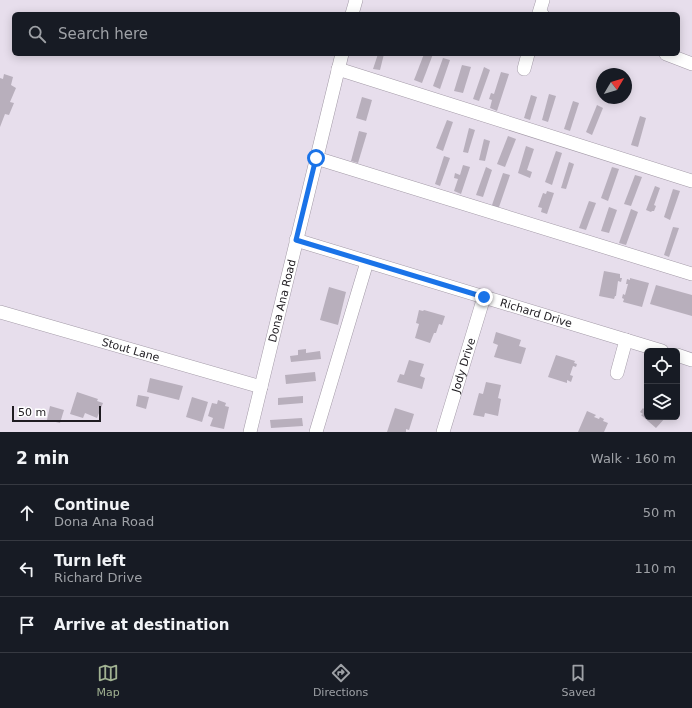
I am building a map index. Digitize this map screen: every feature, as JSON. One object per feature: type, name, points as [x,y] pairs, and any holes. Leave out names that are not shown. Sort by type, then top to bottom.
[{"type":"street","points":[[353,12],[356,0]]},
{"type":"street","points":[[540,12],[543,0]]},
{"type":"street","name":"Dona Ana Road","points":[[250,432],[342,56]]},
{"type":"street","points":[[524,69],[527,56]]},
{"type":"street","points":[[671,56],[692,64]]},
{"type":"street","points":[[338,70],[692,181]]},
{"type":"street","points":[[316,158],[692,274]]},
{"type":"street","name":"Richard Drive","points":[[296,240],[652,348]]},
{"type":"street","points":[[316,432],[367,262]]},
{"type":"street","name":"Jody Drive","points":[[443,432],[484,297]]},
{"type":"street","name":"Stout Lane","points":[[0,312],[261,388]]},
{"type":"street","points":[[617,373],[626,340]]},
{"type":"street","points":[[680,356],[692,360]]},
{"type":"building","points":[[377,56],[384,56],[380,70],[373,69]]},
{"type":"building","points":[[423,56],[432,56],[422,83],[414,80]]},
{"type":"building","points":[[443,58],[450,60],[440,89],[433,86]]},
{"type":"building","points":[[462,65],[471,67],[463,93],[454,91]]},
{"type":"building","points":[[484,67],[490,70],[479,101],[473,99]]},
{"type":"building","points":[[501,72],[509,74],[497,111],[490,108],[492,100],[489,99],[491,93],[494,94]]},
{"type":"building","points":[[4,74],[13,77],[11,85],[16,88],[10,102],[14,103],[9,115],[5,114],[0,127],[0,78],[3,79]]},
{"type":"building","points":[[549,94],[556,96],[548,122],[542,120]]},
{"type":"building","points":[[531,95],[537,97],[530,120],[524,118]]},
{"type":"building","points":[[362,97],[372,100],[366,121],[356,118]]},
{"type":"building","points":[[573,101],[579,103],[570,131],[564,129]]},
{"type":"building","points":[[597,105],[603,108],[592,135],[586,132]]},
{"type":"building","points":[[640,116],[646,118],[638,147],[631,145]]},
{"type":"building","points":[[447,120],[453,122],[443,151],[436,148]]},
{"type":"building","points":[[469,128],[475,130],[468,153],[463,152]]},
{"type":"building","points":[[359,131],[367,133],[358,163],[351,161]]},
{"type":"building","points":[[508,136],[516,139],[505,167],[497,164]]},
{"type":"building","points":[[484,139],[490,141],[485,161],[479,160]]},
{"type":"building","points":[[526,146],[534,149],[527,170],[532,172],[530,178],[518,173]]},
{"type":"building","points":[[556,151],[562,153],[552,185],[545,182]]},
{"type":"building","points":[[444,156],[450,158],[440,186],[435,184]]},
{"type":"building","points":[[569,162],[574,164],[566,189],[561,188]]},
{"type":"building","points":[[463,165],[470,167],[461,194],[454,191],[458,179],[454,178],[455,173],[460,175]]},
{"type":"building","points":[[486,167],[492,170],[483,197],[476,195]]},
{"type":"building","points":[[612,167],[619,169],[608,201],[601,198]]},
{"type":"building","points":[[503,173],[510,175],[498,210],[491,208]]},
{"type":"building","points":[[635,175],[642,177],[631,206],[624,204]]},
{"type":"building","points":[[655,186],[660,188],[654,205],[656,206],[654,211],[651,212],[646,210]]},
{"type":"building","points":[[673,189],[680,191],[670,220],[664,217]]},
{"type":"building","points":[[547,191],[554,193],[547,214],[541,212],[542,208],[538,207],[543,193],[546,194]]},
{"type":"building","points":[[589,201],[596,203],[586,230],[579,228]]},
{"type":"building","points":[[609,207],[617,210],[609,233],[601,231]]},
{"type":"building","points":[[631,209],[638,212],[626,245],[619,243]]},
{"type":"building","points":[[673,227],[679,228],[669,257],[664,255]]},
{"type":"building","points":[[604,271],[620,274],[620,278],[622,278],[621,282],[618,281],[616,296],[614,299],[599,296]]},
{"type":"building","points":[[630,278],[649,283],[642,307],[623,302],[623,294],[625,295],[628,284],[626,284],[627,279],[630,280]]},
{"type":"building","points":[[656,285],[692,295],[692,316],[650,304]]},
{"type":"building","points":[[329,287],[346,292],[338,325],[320,320]]},
{"type":"building","points":[[419,310],[445,316],[442,325],[439,324],[430,343],[415,338],[419,324],[416,323]]},
{"type":"building","points":[[496,332],[521,340],[519,346],[526,348],[521,364],[494,357],[498,345],[493,343]]},
{"type":"building","points":[[306,349],[306,353],[320,351],[321,359],[291,362],[290,356],[298,355],[298,350]]},
{"type":"building","points":[[556,355],[575,361],[574,363],[577,364],[576,367],[573,366],[570,375],[573,376],[571,382],[567,380],[567,383],[548,377]]},
{"type":"building","points":[[409,360],[424,364],[420,376],[425,378],[422,389],[397,382],[400,374],[404,375]]},
{"type":"building","points":[[315,372],[316,381],[286,384],[285,375]]},
{"type":"building","points":[[150,378],[183,386],[179,400],[147,392]]},
{"type":"building","points":[[486,382],[501,385],[498,398],[501,399],[498,416],[485,413],[484,417],[473,415],[479,393],[483,394]]},
{"type":"building","points":[[77,392],[98,399],[97,401],[103,403],[97,418],[85,413],[83,418],[70,414]]},
{"type":"building","points":[[138,395],[149,397],[146,409],[136,406]]},
{"type":"building","points":[[303,396],[303,403],[278,405],[278,398]]},
{"type":"building","points":[[192,397],[208,402],[202,422],[186,417]]},
{"type":"building","points":[[218,400],[226,403],[225,406],[229,407],[224,429],[210,426],[213,418],[208,416],[212,403],[217,404]]},
{"type":"building","points":[[50,406],[64,410],[60,423],[47,420]]},
{"type":"building","points":[[395,408],[414,414],[409,430],[406,429],[406,432],[387,432]]},
{"type":"building","points":[[643,408],[644,409],[644,418],[641,415],[643,414],[640,412]]},
{"type":"building","points":[[587,411],[596,415],[594,417],[599,419],[600,417],[604,419],[603,421],[608,423],[604,432],[578,432]]},
{"type":"building","points":[[302,418],[303,426],[271,428],[270,420]]},
{"type":"building","points":[[647,420],[663,420],[656,428]]},
{"type":"route","points":[[316,158],[296,240],[484,297]]}]
